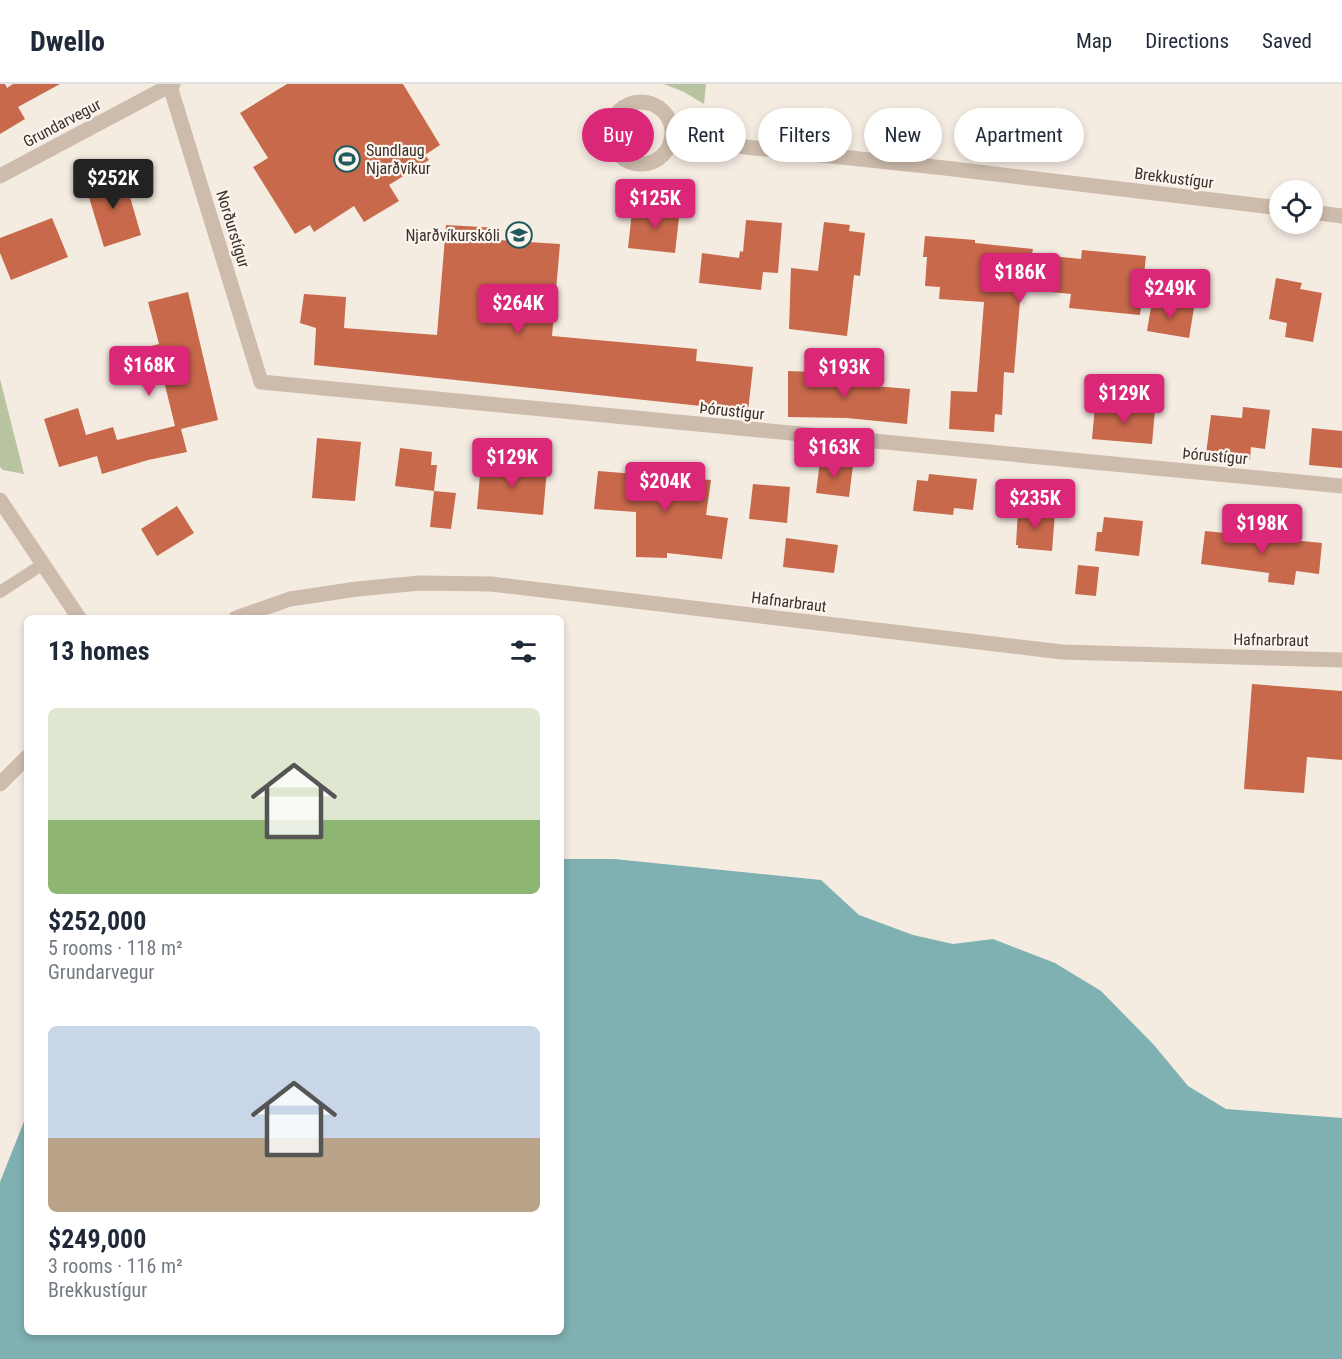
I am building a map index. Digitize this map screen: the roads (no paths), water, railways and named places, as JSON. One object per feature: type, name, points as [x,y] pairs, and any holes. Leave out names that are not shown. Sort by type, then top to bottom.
[{"type":"street","name":"Grundarvegur","points":[[0,176],[172,85]]},
{"type":"street","name":"Norðurstígur","points":[[172,85],[261,382]]},
{"type":"street","points":[[636,102],[647,102],[657,106],[665,113],[670,122],[671,139],[665,153],[657,160],[635,164],[625,160],[611,144],[611,122],[626,106],[636,102]]},
{"type":"street","name":"Brekkustígur","points":[[746,147],[1269,207]]},
{"type":"street","points":[[1323,213],[1342,216]]},
{"type":"street","name":"Þórustígur","points":[[261,382],[1342,486]]},
{"type":"street","points":[[0,500],[77,615]]},
{"type":"street","name":"Hafnarbraut","points":[[245,615],[290,599],[357,589],[420,583],[491,584],[1062,652],[1342,660]]},
{"type":"street","points":[[0,784],[24,760]]},
{"type":"lane","points":[[0,592],[43,564]]},
{"type":"water","points":[[564,859],[614,859],[821,880],[859,915],[913,935],[953,944],[993,939],[1055,963],[1101,991],[1154,1045],[1188,1086],[1226,1109],[1342,1118],[1342,1359],[0,1359],[0,1182],[24,1122],[24,1335],[564,1335]]},
{"type":"place","name":"Sundlaug Njarðvíkur","points":[[347,159]]},
{"type":"place","name":"Njarðvíkurskóli","points":[[519,235]]}]
